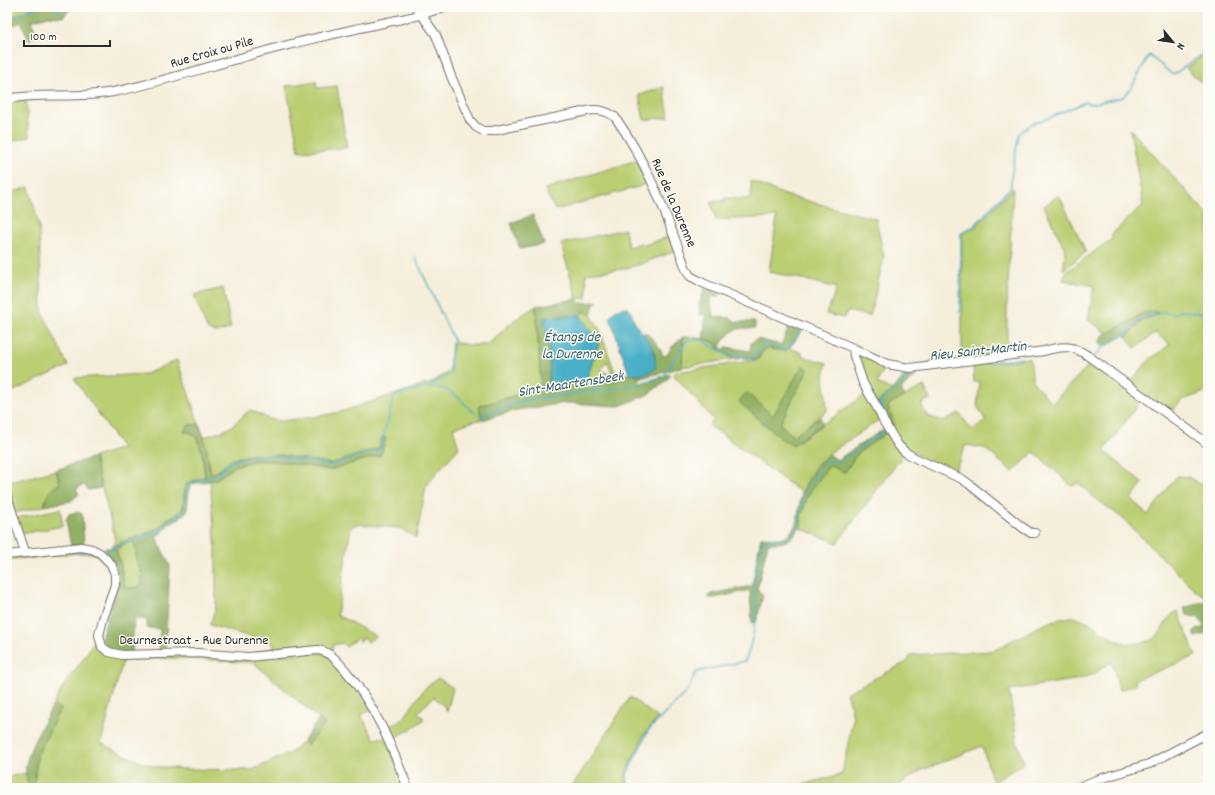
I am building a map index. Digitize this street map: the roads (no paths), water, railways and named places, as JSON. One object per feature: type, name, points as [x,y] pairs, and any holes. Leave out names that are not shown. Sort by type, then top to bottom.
[{"type":"street","points":[[416,7],[421,15]]},
{"type":"street","name":"Rue Croix ou Pile","points":[[7,99],[24,96],[91,96],[114,92],[192,73],[263,51],[421,15],[444,7]]},
{"type":"street","name":"Rue de la Durenne","points":[[421,15],[436,35],[451,76],[470,120],[476,127],[483,131],[492,131],[592,110],[600,110],[615,116],[645,165],[661,199],[686,269],[690,276],[888,364],[910,368],[1044,351],[1067,346],[1074,348],[1091,358],[1208,444]]},
{"type":"street","points":[[853,348],[863,383],[894,440],[905,452],[962,479],[1022,527],[1035,533]]},
{"type":"street","points":[[7,496],[25,552],[7,555]]},
{"type":"street","name":"Deurnestraat - Rue Durenne","points":[[25,552],[74,547],[92,549],[100,553],[111,564],[116,578],[114,590],[100,626],[100,644],[105,651],[116,654],[193,653],[239,657],[317,650],[332,656],[344,669],[373,708],[389,741],[408,788]]},
{"type":"street","points":[[1077,788],[1096,780],[1149,764],[1208,733]]},
{"type":"water","name":"Étangs de la Durenne","points":[[627,307],[631,312],[634,321],[654,352],[655,369],[649,373],[639,375],[629,374],[610,318],[617,310]]},
{"type":"water","name":"Étangs de la Durenne","points":[[580,315],[599,344],[586,381],[549,384],[550,357],[544,318]]},
{"type":"waterway","points":[[7,22],[12,17],[38,7]]},
{"type":"waterway","points":[[55,7],[58,12],[64,7]]},
{"type":"waterway","points":[[960,312],[961,233],[974,226],[1011,187],[1011,178],[1019,134],[1031,124],[1085,102],[1091,104],[1123,97],[1131,88],[1149,55],[1173,75],[1208,50]]},
{"type":"waterway","points":[[415,257],[454,341],[450,361],[452,373],[431,386]]},
{"type":"waterway","name":"Rieu Saint-Martin","points":[[1094,357],[1104,346],[1129,332],[1137,322],[1143,318],[1162,312],[1174,314],[1180,311],[1202,313],[1208,310]]},
{"type":"waterway","points":[[667,371],[687,340],[702,340],[726,354],[751,357],[756,356],[759,353],[763,344],[787,349],[802,330]]},
{"type":"waterway","name":"Rieu Saint-Martin","points":[[1049,354],[1067,351]]},
{"type":"waterway","name":"Rieu Saint-Martin","points":[[1076,353],[1090,361]]},
{"type":"waterway","name":"Rieu Saint-Martin","points":[[984,363],[1022,358]]},
{"type":"waterway","name":"Rieu Saint-Martin","points":[[879,405],[885,397],[899,387],[910,375],[919,370]]},
{"type":"waterway","name":"Sint-Maartensbeek","points":[[478,415],[481,416],[521,401],[638,385],[664,377],[666,373]]},
{"type":"waterway","points":[[107,553],[121,544],[159,532],[166,522],[181,514],[186,505],[188,485],[197,480],[216,476],[230,462],[241,458],[271,455],[300,461],[309,460],[327,466],[337,464],[361,454],[378,451],[381,447],[393,400],[397,395],[421,388],[442,388],[459,398],[470,410],[475,413]]},
{"type":"waterway","points":[[881,405],[887,419]]},
{"type":"waterway","points":[[628,788],[627,774],[648,731],[688,690],[696,672],[745,661],[753,635],[757,606],[753,587],[763,540],[786,539],[793,534],[798,525],[804,493],[826,461],[839,462],[885,430]]},
{"type":"waterway","points":[[71,552],[85,552]]},
{"type":"waterway","points":[[33,556],[47,555]]}]
